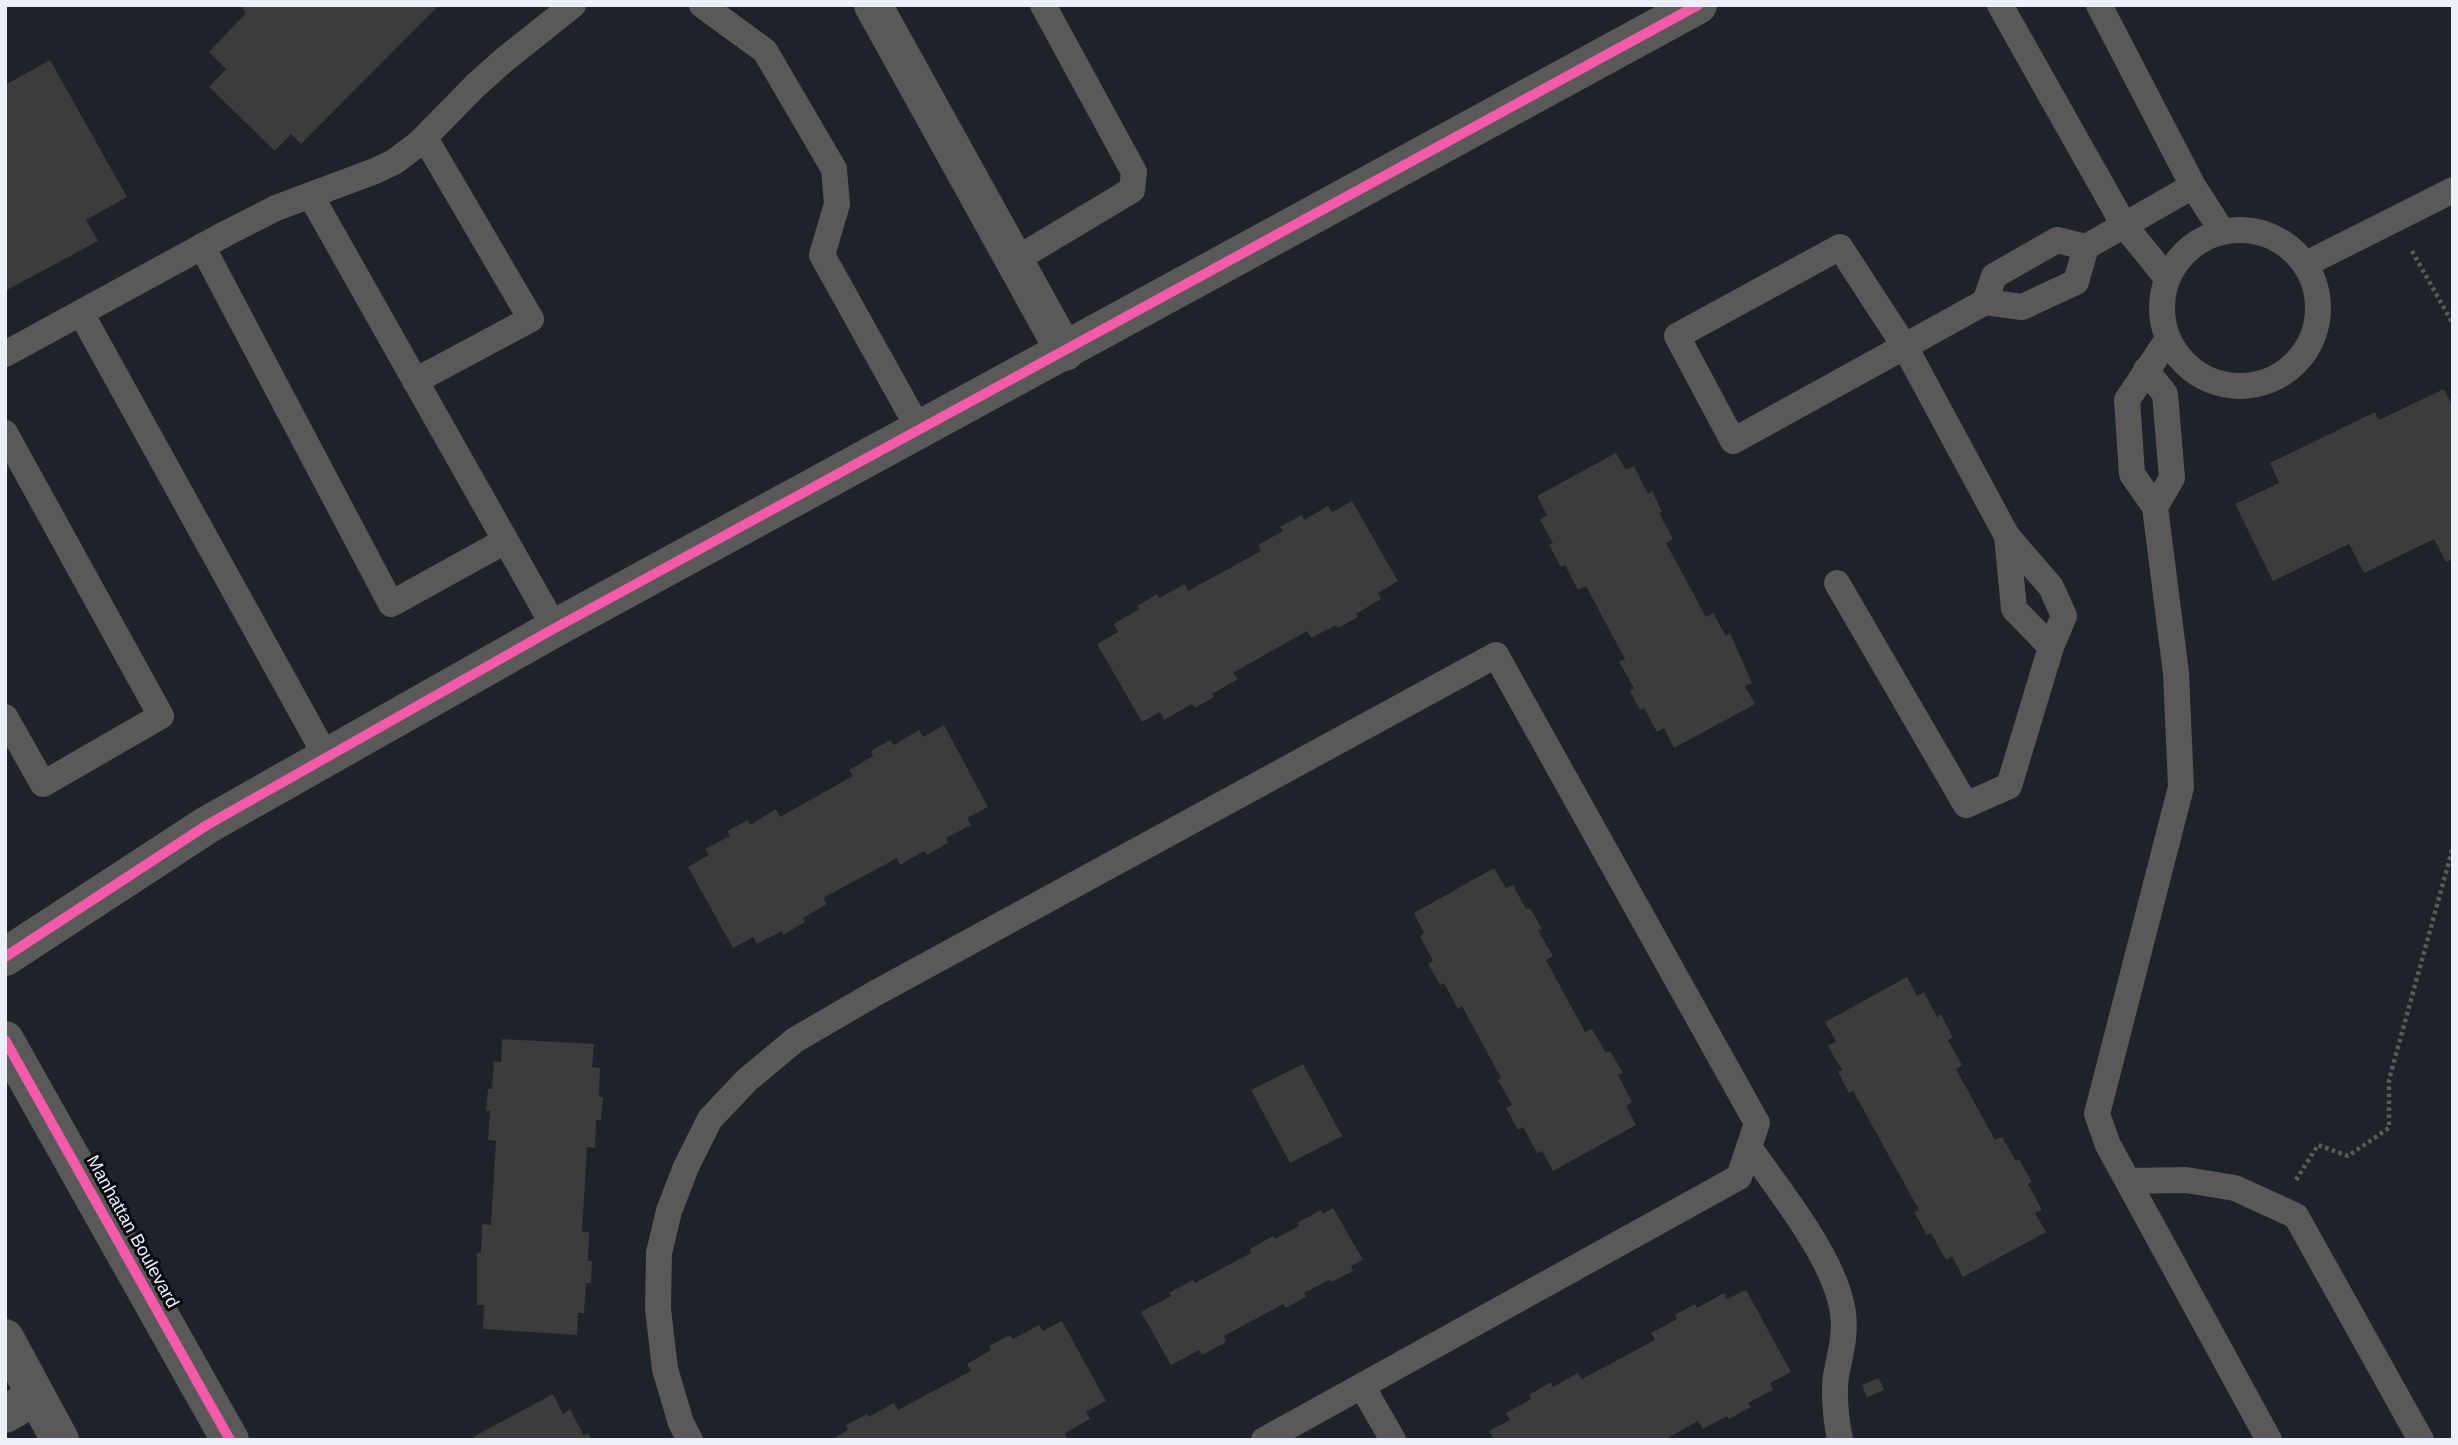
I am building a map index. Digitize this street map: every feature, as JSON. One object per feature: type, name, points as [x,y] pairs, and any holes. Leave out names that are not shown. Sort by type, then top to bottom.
[{"type":"street","points":[[873,5],[1065,352]]},
{"type":"street","points":[[5,957],[207,825],[555,628],[1698,5]]},
{"type":"street","name":"Manhattan Boulevard","points":[[5,1040],[230,1440]]},
{"type":"street","points":[[5,1338],[20,1405],[60,1440]]},
{"type":"lane","points":[[5,354],[276,208],[394,162],[425,138],[476,85],[573,5]]},
{"type":"lane","points":[[702,5],[765,51],[834,169],[837,204],[822,255],[920,430]]},
{"type":"lane","points":[[1015,260],[1132,190],[1134,172],[1043,5]]},
{"type":"lane","points":[[2000,5],[2124,225],[2167,278]]},
{"type":"lane","points":[[2099,5],[2193,187],[2222,231]]},
{"type":"lane","points":[[415,381],[531,319],[425,138]]},
{"type":"lane","points":[[1985,302],[1994,276],[2057,240],[2086,247],[2193,187]]},
{"type":"lane","points":[[2306,264],[2453,190]]},
{"type":"lane","points":[[311,196],[555,628]]},
{"type":"lane","points":[[2246,229],[2269,234],[2290,246],[2306,264],[2316,285],[2319,308],[2316,332],[2305,353],[2288,370],[2268,381],[2244,386],[2220,383],[2199,375],[2180,359],[2168,339],[2162,319],[2162,298],[2167,278],[2180,257],[2199,241],[2222,231],[2246,229]]},
{"type":"lane","points":[[202,246],[391,604],[505,541]]},
{"type":"lane","points":[[1837,583],[1966,805],[2009,786],[2051,647],[2064,616],[2050,587],[2007,536],[1905,347],[1840,247],[1678,336],[1733,442],[1905,347],[1985,302],[2021,307],[2076,282],[2086,247]]},
{"type":"lane","points":[[80,313],[327,758]]},
{"type":"lane","points":[[2168,339],[2127,400],[2132,474],[2155,507],[2176,673],[2180,787],[2097,1114],[2108,1145],[2269,1440]]},
{"type":"lane","points":[[2146,370],[2165,394],[2172,478],[2155,507]]},
{"type":"lane","points":[[5,433],[161,716],[43,784],[5,717]]},
{"type":"lane","points":[[2007,536],[2014,610],[2051,647]]},
{"type":"lane","points":[[690,1440],[681,1423],[665,1369],[658,1309],[659,1253],[669,1211],[710,1119],[747,1080],[795,1040],[874,994],[1496,655],[1757,1123],[1739,1177],[1264,1440]]},
{"type":"lane","points":[[1749,1147],[1823,1256],[1838,1289],[1845,1342],[1836,1378],[1835,1406],[1840,1440]]},
{"type":"lane","points":[[2127,1181],[2186,1180],[2235,1188],[2296,1216],[2421,1440]]},
{"type":"lane","points":[[1362,1386],[1393,1440]]},
{"type":"path","points":[[2395,219],[2453,324]]},
{"type":"path","points":[[2278,1209],[2318,1145],[2348,1156],[2389,1128],[2389,1080],[2453,847]]},
{"type":"building","points":[[241,5],[439,5],[301,144],[291,134],[275,151],[209,87],[226,69],[209,52],[246,13]]},
{"type":"building","points":[[50,60],[127,197],[86,220],[98,241],[5,291],[5,85]]},
{"type":"building","points":[[2444,389],[2453,407],[2453,559],[2446,562],[2434,539],[2364,573],[2349,544],[2273,581],[2235,504],[2279,483],[2270,463],[2375,412],[2379,420]]},
{"type":"building","points":[[1616,453],[1626,470],[1634,466],[1648,494],[1652,491],[1662,512],[1659,513],[1673,539],[1666,543],[1706,617],[1713,613],[1726,636],[1730,633],[1752,683],[1745,686],[1755,704],[1674,748],[1664,728],[1657,732],[1644,708],[1640,710],[1630,691],[1634,688],[1619,662],[1625,659],[1586,586],[1578,590],[1565,565],[1561,567],[1549,545],[1553,543],[1540,520],[1547,515],[1537,496]]},
{"type":"building","points":[[1352,501],[1398,581],[1378,593],[1381,599],[1338,628],[1336,625],[1311,638],[1307,631],[1233,673],[1238,679],[1212,694],[1214,697],[1195,708],[1192,704],[1164,720],[1160,712],[1142,722],[1097,644],[1118,632],[1114,624],[1157,594],[1159,598],[1185,584],[1188,591],[1261,551],[1258,545],[1283,531],[1280,527],[1302,515],[1304,520],[1328,506],[1332,512]]},
{"type":"building","points":[[944,725],[988,807],[967,818],[971,825],[946,838],[948,843],[927,855],[924,851],[900,865],[897,858],[823,898],[827,904],[803,918],[805,922],[783,935],[782,931],[757,944],[753,937],[733,948],[688,867],[709,855],[705,849],[730,836],[727,831],[748,820],[750,825],[776,809],[780,817],[853,776],[849,770],[873,756],[871,751],[890,740],[894,745],[919,730],[923,737]]},
{"type":"building","points":[[1494,868],[1506,888],[1513,885],[1526,909],[1530,908],[1542,929],[1538,930],[1553,956],[1546,960],[1585,1032],[1592,1029],[1606,1053],[1610,1051],[1623,1073],[1618,1075],[1632,1102],[1626,1106],[1636,1125],[1553,1171],[1542,1151],[1537,1153],[1523,1127],[1518,1130],[1506,1108],[1512,1105],[1498,1080],[1501,1078],[1462,1006],[1458,1009],[1444,983],[1440,985],[1428,964],[1433,961],[1420,936],[1424,933],[1414,913]]},
{"type":"building","points":[[1907,977],[1917,996],[1924,992],[1937,1017],[1941,1014],[1953,1038],[1948,1040],[1962,1065],[1956,1069],[1995,1140],[2002,1137],[2016,1161],[2019,1159],[2032,1182],[2028,1184],[2042,1210],[2035,1213],[2046,1232],[1963,1277],[1952,1256],[1946,1260],[1931,1233],[1927,1235],[1914,1212],[1919,1210],[1853,1091],[1849,1093],[1838,1072],[1842,1070],[1828,1046],[1836,1041],[1825,1022]]},
{"type":"building","points":[[502,1039],[594,1044],[592,1067],[600,1068],[599,1097],[603,1097],[601,1120],[596,1120],[595,1148],[587,1147],[582,1232],[589,1232],[588,1261],[592,1261],[591,1283],[586,1283],[584,1313],[578,1313],[577,1335],[483,1329],[484,1305],[477,1305],[477,1253],[481,1253],[482,1224],[491,1225],[496,1141],[488,1140],[490,1111],[486,1111],[488,1089],[492,1089],[494,1061],[501,1062]]},
{"type":"building","points":[[1303,1064],[1342,1136],[1290,1163],[1251,1090]]},
{"type":"building","points":[[1333,1208],[1363,1260],[1351,1266],[1353,1271],[1304,1293],[1306,1297],[1286,1308],[1283,1304],[1224,1336],[1226,1342],[1202,1355],[1199,1350],[1171,1365],[1141,1312],[1193,1280],[1195,1283],[1251,1253],[1250,1249],[1273,1236],[1275,1239],[1299,1226],[1297,1223],[1321,1210],[1323,1214]]},
{"type":"building","points":[[1746,1290],[1791,1372],[1770,1383],[1773,1390],[1748,1403],[1751,1407],[1703,1429],[1698,1421],[1664,1440],[1494,1440],[1489,1431],[1510,1420],[1506,1413],[1531,1399],[1529,1395],[1551,1382],[1553,1387],[1578,1373],[1582,1379],[1655,1340],[1651,1333],[1677,1319],[1675,1315],[1695,1304],[1697,1308],[1724,1293],[1727,1299]]},
{"type":"building","points":[[1062,1321],[1106,1401],[1086,1412],[1090,1419],[1065,1433],[1067,1437],[1063,1440],[831,1440],[848,1430],[846,1425],[867,1414],[869,1417],[894,1403],[898,1410],[971,1371],[967,1364],[991,1350],[989,1346],[1010,1335],[1013,1339],[1039,1325],[1043,1331]]},
{"type":"building","points":[[1879,1378],[1884,1390],[1867,1397],[1862,1385]]},
{"type":"building","points":[[553,1394],[563,1414],[570,1409],[584,1436],[588,1433],[592,1440],[474,1440],[473,1437]]},
{"type":"cycle path","points":[[5,957],[207,825],[555,628],[1698,5]]},
{"type":"cycle path","points":[[5,1040],[230,1440]]}]
